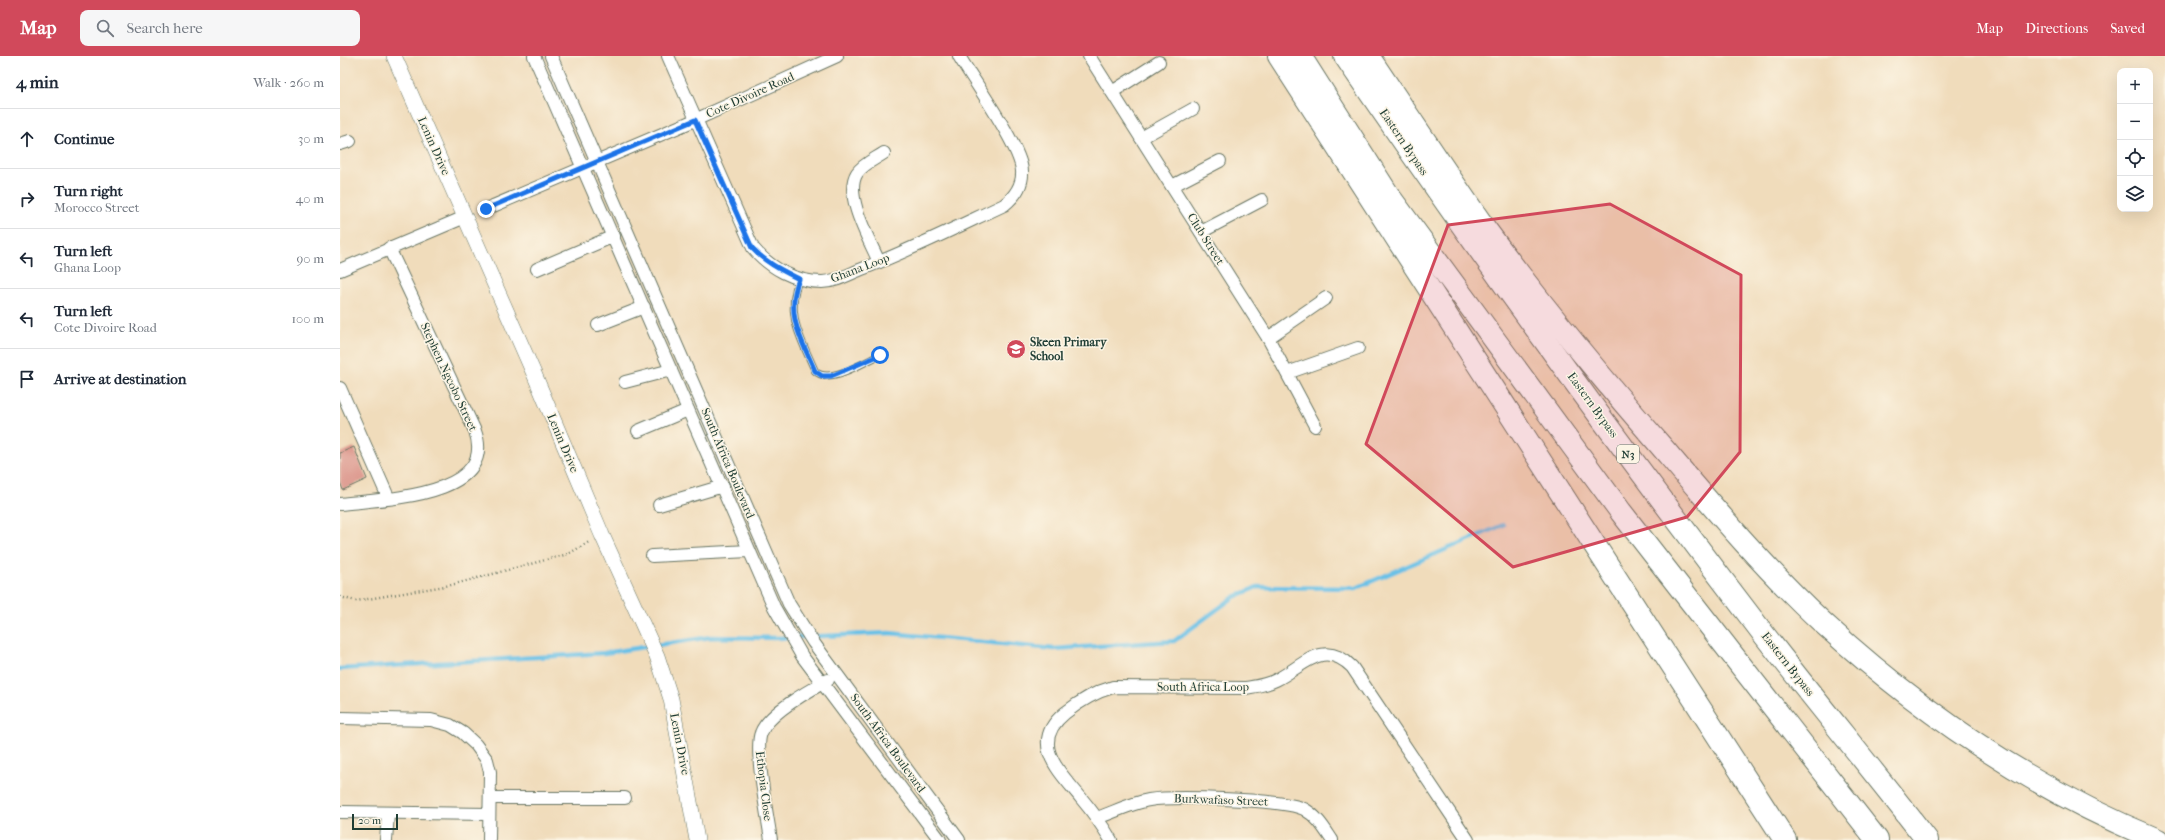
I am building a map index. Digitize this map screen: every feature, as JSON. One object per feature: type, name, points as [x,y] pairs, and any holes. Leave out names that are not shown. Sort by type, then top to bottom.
[{"type":"highway","points":[[1279,56],[1786,840]]},
{"type":"highway","points":[[1300,56],[1389,196],[1621,512],[1877,840]]},
{"type":"highway","name":"Eastern Bypass","points":[[1345,56],[1423,171],[1642,474],[1764,635],[1927,840]]},
{"type":"highway","points":[[1368,56],[1487,230],[1555,320],[1693,484],[1773,573],[1805,605],[1888,679],[1940,720],[2006,764],[2060,794],[2132,830],[2158,840]]},
{"type":"street","name":"Lenin Drive","points":[[394,56],[535,376],[602,535],[657,656],[675,718],[697,840]]},
{"type":"street","name":"South Africa Boulevard","points":[[534,56],[581,169],[614,236],[774,607],[808,665],[940,840]]},
{"type":"street","name":"South Africa Boulevard","points":[[551,56],[783,592],[794,614],[959,840]]},
{"type":"street","name":"Ghana Loop","points":[[668,56],[752,248],[775,268],[799,279],[823,282],[835,280],[880,262],[1004,205],[1014,196],[1019,188],[1023,172],[1016,151],[959,56]]},
{"type":"street","name":"Cote Divoire Road","points":[[486,209],[695,120],[837,56]]},
{"type":"street","name":"Club Street","points":[[1089,56],[1268,338],[1316,426]]},
{"type":"street","points":[[1112,92],[1159,62]]},
{"type":"street","points":[[1141,138],[1193,109]]},
{"type":"street","points":[[880,262],[855,205],[852,183],[863,167],[884,153]]},
{"type":"street","points":[[1172,186],[1220,161]]},
{"type":"street","points":[[1201,232],[1262,200]]},
{"type":"street","points":[[340,270],[465,217]]},
{"type":"street","points":[[537,269],[614,236]]},
{"type":"street","name":"Stephen Ngcobo Street","points":[[340,504],[426,493],[442,489],[455,482],[469,469],[479,445],[475,431],[389,248]]},
{"type":"street","points":[[1268,338],[1326,298]]},
{"type":"street","points":[[598,325],[644,307]]},
{"type":"street","points":[[1287,374],[1358,348]]},
{"type":"street","points":[[625,382],[671,370]]},
{"type":"street","points":[[340,388],[388,497]]},
{"type":"street","points":[[638,431],[688,410]]},
{"type":"street","points":[[659,505],[723,486]]},
{"type":"street","points":[[652,556],[749,550]]},
{"type":"street","name":"South Africa Loop","points":[[1111,840],[1097,818],[1053,764],[1049,754],[1048,744],[1050,731],[1058,719],[1078,703],[1099,691],[1113,687],[1246,688],[1262,686],[1276,680],[1314,656],[1324,654],[1335,654],[1344,658],[1352,667],[1468,840]]},
{"type":"street","name":"Ethopia Close","points":[[771,840],[760,759],[761,733],[773,717],[836,673]]},
{"type":"street","points":[[340,718],[431,720],[456,728],[476,745],[487,760],[490,772],[489,840]]},
{"type":"street","points":[[490,798],[625,798]]},
{"type":"street","name":"Burkwafaso Street","points":[[1097,818],[1147,800],[1166,798],[1277,802],[1303,809],[1313,815],[1332,840]]},
{"type":"street","points":[[340,812],[388,814],[489,814]]},
{"type":"street","points":[[386,840],[388,814]]},
{"type":"lane","points":[[799,279],[792,299],[793,318],[815,371],[822,376],[831,376],[880,355]]},
{"type":"path","points":[[340,597],[356,601],[452,585],[568,554],[602,535]]},
{"type":"highlighted area","points":[[1610,204],[1741,275],[1740,452],[1687,517],[1513,567],[1366,444],[1448,225]]},
{"type":"building","points":[[354,447],[367,479],[343,490],[340,482],[340,453]]},
{"type":"waterway","points":[[340,669],[604,653],[711,637],[777,638],[889,633],[1054,649],[1174,641],[1234,597],[1257,587],[1356,588],[1503,525]]},
{"type":"place","name":"Skeen Primary School","points":[[1016,349]]},
{"type":"route","points":[[486,209],[695,120],[752,248],[775,268],[799,279],[792,299],[793,318],[795,326],[815,371],[822,376],[831,376],[880,355]]}]
